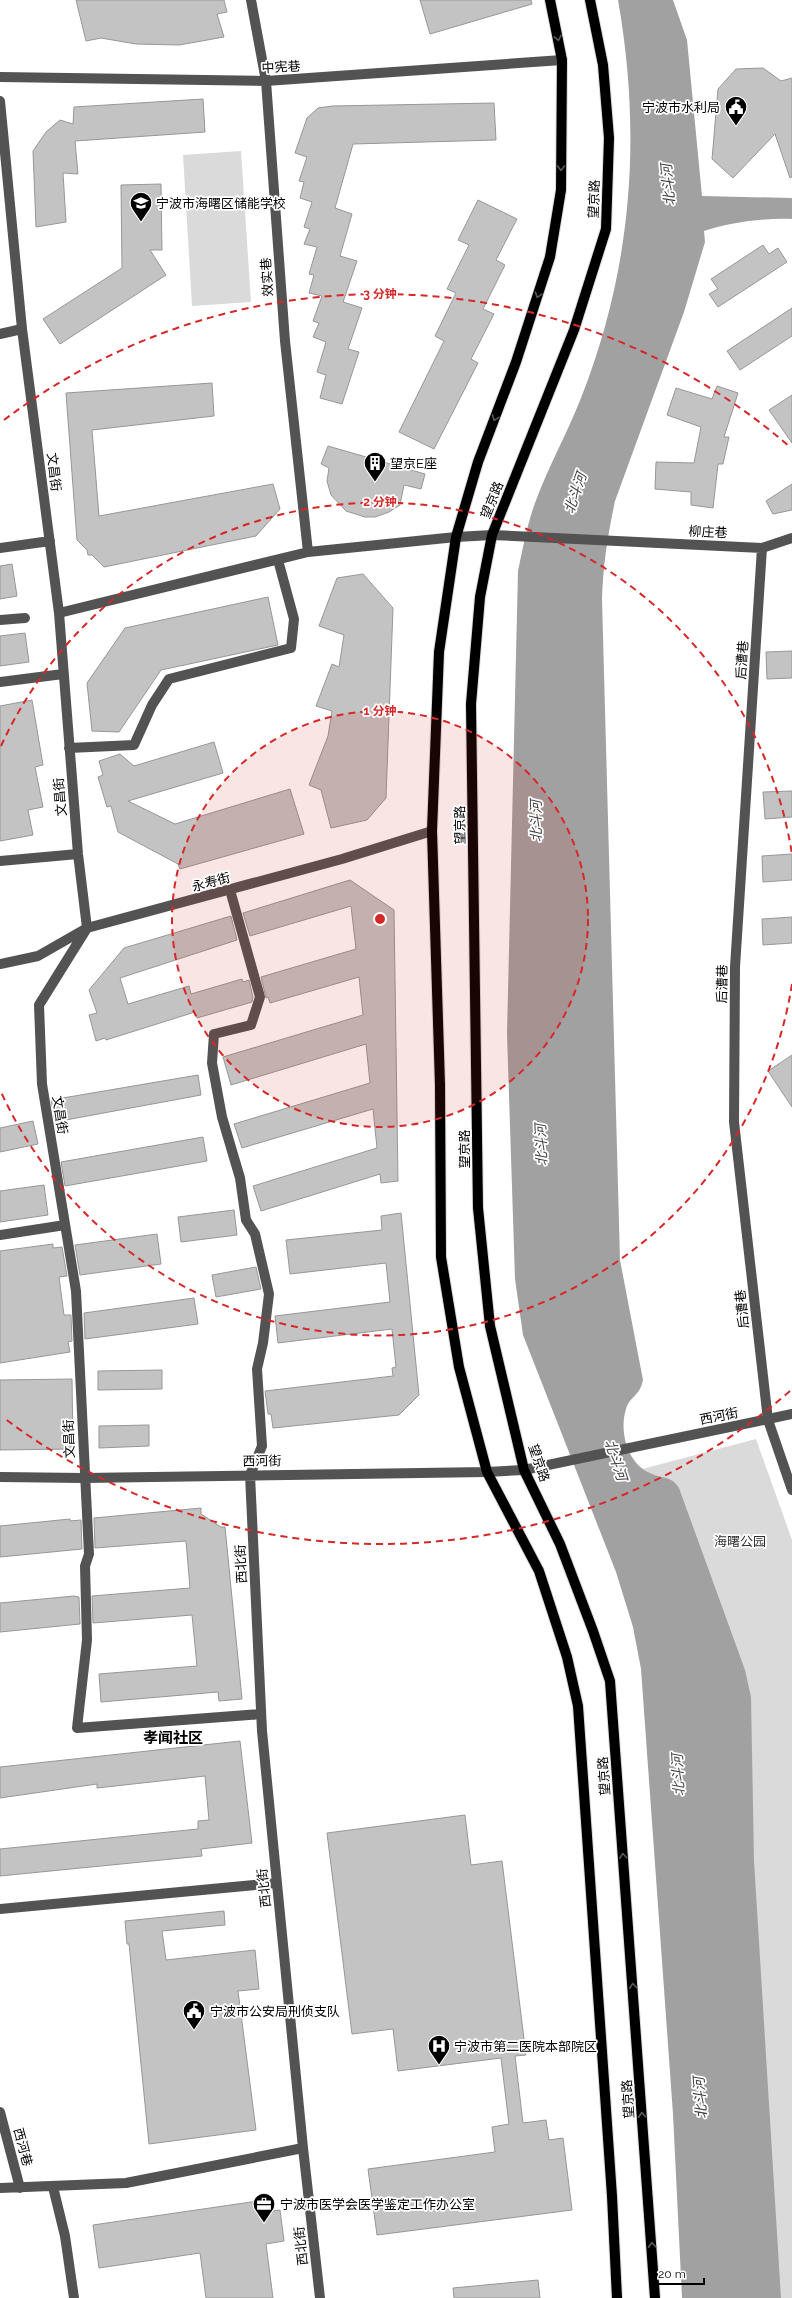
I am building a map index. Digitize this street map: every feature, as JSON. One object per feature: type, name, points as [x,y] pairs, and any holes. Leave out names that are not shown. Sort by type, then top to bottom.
[{"type":"main road","name":"望京路","points":[[550,0],[562,60],[561,190],[550,257],[516,362],[478,462],[456,537],[439,652],[432,831],[440,1085],[442,1257],[459,1367],[487,1472],[539,1571],[567,1657],[578,1706],[612,2196],[617,2298]]},
{"type":"main road","name":"望京路","points":[[590,0],[602,65],[609,138],[606,229],[574,330],[492,535],[480,597],[471,704],[478,1208],[490,1326],[524,1470],[560,1544],[610,1681],[654,2298]]},
{"type":"street","name":"效实巷","points":[[250,0],[266,81],[285,341],[308,552]]},
{"type":"street","name":"中宪巷","points":[[0,77],[266,81],[562,60]]},
{"type":"street","name":"文昌街","points":[[0,101],[22,329],[59,614],[78,854],[87,928],[39,1005],[42,1084],[76,1291],[84,1478],[89,1554],[85,1566],[88,1640],[77,1728],[261,1714]]},
{"type":"street","points":[[0,334],[22,329]]},
{"type":"street","name":"柳庄巷","points":[[59,614],[308,552],[456,537],[492,535],[762,548],[792,538]]},
{"type":"street","points":[[0,548],[50,541]]},
{"type":"street","name":"后漕巷","points":[[762,548],[735,967],[734,1122],[768,1420],[792,1490]]},
{"type":"street","points":[[69,748],[134,745],[152,705],[169,679],[291,648],[294,618],[278,560]]},
{"type":"street","points":[[0,620],[25,618]]},
{"type":"street","points":[[0,682],[63,674]]},
{"type":"street","name":"永寿街","points":[[0,964],[38,956],[87,928],[342,859],[432,831]]},
{"type":"street","points":[[0,861],[78,854]]},
{"type":"street","points":[[230,890],[260,996],[251,1025],[214,1034],[212,1063],[222,1117],[240,1178],[246,1220],[255,1234],[269,1294],[263,1343],[257,1369],[262,1446],[250,1474]]},
{"type":"street","points":[[0,1235],[65,1225]]},
{"type":"street","name":"西河街","points":[[0,1477],[84,1478],[250,1474],[487,1472],[524,1470],[792,1414]]},
{"type":"street","name":"西北街","points":[[250,1474],[261,1714],[276,1883],[320,2298]]},
{"type":"street","points":[[0,1909],[276,1883]]},
{"type":"street","name":"西河巷","points":[[0,2112],[20,2188]]},
{"type":"street","points":[[0,2188],[126,2183],[303,2148]]},
{"type":"street","points":[[53,2186],[65,2236],[74,2298]]},
{"type":"green space","points":[[241,151],[251,302],[192,306],[183,155]]},
{"type":"green space","name":"海曙公园","points":[[756,1439],[792,1540],[792,2298],[775,2298],[631,1472]]},
{"type":"water","name":"北斗河","points":[[618,0],[673,0],[687,40],[702,196],[792,198],[792,219],[748,221],[704,231],[705,242],[684,312],[615,501],[606,550],[602,599],[620,1260],[643,1380],[640,1389],[630,1401],[626,1409],[624,1418],[624,1436],[630,1454],[642,1468],[654,1475],[673,1481],[679,1488],[745,1670],[751,1697],[754,1861],[781,2298],[682,2298],[673,2114],[641,1669],[633,1627],[616,1572],[523,1335],[515,1279],[507,1034],[518,571],[532,511],[546,476],[576,411],[598,349],[612,301],[621,251],[628,202],[630,101]]},
{"type":"building","points":[[76,0],[224,0],[227,12],[217,14],[224,37],[179,45],[136,44],[101,38],[86,41]]},
{"type":"building","points":[[420,0],[531,0],[532,4],[430,34]]},
{"type":"building","name":"宁波市水利局","points":[[763,68],[781,81],[792,78],[792,177],[790,178],[775,134],[733,178],[712,159],[718,89],[736,69]]},
{"type":"building","points":[[203,99],[205,132],[75,141],[78,174],[63,173],[66,222],[36,227],[33,151],[46,132],[60,120],[73,124],[74,107]]},
{"type":"building","points":[[494,103],[496,140],[353,144],[335,208],[352,214],[340,256],[357,261],[343,302],[362,308],[348,349],[359,352],[342,404],[320,398],[326,375],[317,372],[326,342],[313,337],[319,323],[313,321],[322,296],[309,293],[314,275],[309,274],[317,247],[304,244],[310,229],[304,227],[312,202],[300,198],[304,182],[299,181],[307,157],[295,153],[307,118],[318,108],[332,106]]},
{"type":"building","points":[[161,184],[162,250],[150,250],[166,275],[60,344],[43,319],[122,268],[121,185]]},
{"type":"building","points":[[478,200],[517,219],[496,260],[505,265],[483,309],[494,314],[471,359],[478,363],[434,449],[399,432],[444,341],[435,336],[456,293],[447,289],[469,245],[458,240]]},
{"type":"building","points":[[763,245],[769,254],[778,248],[787,262],[718,307],[709,294],[718,289],[711,279]]},
{"type":"building","points":[[792,308],[792,336],[740,370],[727,351]]},
{"type":"building","points":[[212,383],[214,416],[92,430],[99,516],[273,484],[280,509],[256,536],[104,567],[92,555],[88,555],[87,550],[77,540],[66,393]]},
{"type":"building","points":[[717,386],[738,393],[724,437],[729,437],[723,464],[718,464],[713,508],[691,505],[691,492],[655,489],[656,462],[694,463],[701,427],[667,415],[676,388],[712,399]]},
{"type":"building","points":[[792,395],[792,443],[769,410]]},
{"type":"building","name":"望京E座","points":[[328,446],[425,474],[421,489],[404,485],[400,505],[389,512],[375,517],[365,517],[346,511],[331,495],[327,481],[329,468],[321,464]]},
{"type":"building","points":[[792,484],[792,510],[773,514],[766,501]]},
{"type":"building","points":[[12,564],[17,596],[0,599],[0,566]]},
{"type":"building","points":[[363,574],[393,608],[386,798],[367,820],[331,828],[321,790],[309,785],[328,736],[332,711],[316,706],[332,664],[339,667],[344,635],[319,626],[337,578]]},
{"type":"building","points":[[268,597],[278,645],[161,670],[119,732],[92,731],[87,683],[125,628]]},
{"type":"building","points":[[25,633],[29,662],[0,666],[0,636]]},
{"type":"building","points":[[792,651],[792,678],[767,679],[766,652]]},
{"type":"building","points":[[32,700],[43,765],[35,767],[43,807],[28,810],[33,835],[0,841],[0,706]]},
{"type":"building","points":[[214,742],[223,773],[128,801],[175,824],[290,789],[304,834],[180,869],[178,864],[118,832],[111,806],[107,807],[98,777],[103,775],[99,761],[120,754],[134,766]]},
{"type":"building","points":[[792,791],[792,817],[765,819],[763,792]]},
{"type":"building","points":[[792,854],[792,880],[763,882],[762,856]]},
{"type":"building","points":[[350,880],[394,910],[398,1181],[381,1183],[380,1174],[261,1211],[253,1186],[377,1148],[373,1109],[242,1148],[234,1124],[370,1083],[366,1044],[231,1085],[223,1057],[363,1015],[359,977],[270,1003],[268,997],[266,998],[261,977],[356,949],[351,906],[250,936],[243,913]]},
{"type":"building","points":[[231,916],[237,940],[120,978],[128,1004],[189,986],[191,994],[242,979],[243,982],[249,980],[253,997],[252,1002],[197,1018],[195,1012],[106,1040],[105,1038],[96,1041],[89,1015],[97,1013],[89,990],[124,948]]},
{"type":"building","points":[[792,917],[792,943],[763,945],[762,919]]},
{"type":"building","points":[[792,1055],[792,1107],[768,1071]]},
{"type":"building","points":[[198,1075],[201,1095],[55,1122],[51,1100]]},
{"type":"building","points":[[33,1121],[38,1144],[0,1152],[0,1128]]},
{"type":"building","points":[[203,1137],[207,1161],[65,1186],[61,1162]]},
{"type":"building","points":[[44,1185],[48,1215],[0,1222],[0,1191]]},
{"type":"building","points":[[234,1210],[237,1235],[181,1242],[178,1217]]},
{"type":"building","points":[[401,1213],[419,1395],[399,1415],[273,1428],[271,1414],[268,1414],[265,1391],[393,1376],[392,1368],[396,1367],[392,1329],[278,1343],[275,1316],[390,1302],[386,1263],[290,1274],[286,1240],[382,1230],[381,1216]]},
{"type":"building","points":[[157,1234],[161,1264],[80,1275],[75,1245]]},
{"type":"building","points":[[53,1244],[53,1248],[62,1247],[67,1276],[59,1277],[64,1315],[71,1315],[72,1341],[68,1342],[70,1352],[0,1363],[0,1251]]},
{"type":"building","points":[[256,1267],[261,1289],[216,1297],[212,1275]]},
{"type":"building","points":[[194,1298],[198,1324],[85,1339],[84,1313]]},
{"type":"building","points":[[162,1370],[162,1389],[98,1390],[98,1371]]},
{"type":"building","points":[[72,1379],[73,1449],[0,1450],[0,1380]]},
{"type":"building","points":[[149,1425],[149,1446],[99,1448],[99,1426]]},
{"type":"building","points":[[201,1508],[201,1514],[221,1527],[225,1527],[242,1699],[219,1701],[218,1692],[101,1702],[99,1674],[197,1666],[192,1615],[93,1623],[92,1596],[190,1588],[186,1541],[95,1548],[94,1518]]},
{"type":"building","points":[[70,1519],[70,1521],[81,1520],[82,1549],[0,1557],[0,1526]]},
{"type":"building","points":[[74,1596],[79,1597],[80,1624],[0,1632],[0,1603]]},
{"type":"building","points":[[240,1741],[252,1843],[201,1849],[202,1856],[0,1876],[0,1849],[198,1829],[198,1821],[209,1820],[205,1776],[97,1788],[97,1784],[0,1798],[0,1767]]},
{"type":"building","points":[[465,1815],[471,1865],[502,1861],[526,2055],[515,2056],[523,2123],[546,2120],[549,2140],[563,2138],[572,2210],[377,2235],[368,2169],[495,2152],[492,2127],[509,2124],[501,2058],[398,2071],[393,2029],[352,2034],[327,1833]]},
{"type":"building","points":[[224,1911],[225,1925],[162,1931],[166,1960],[255,1950],[259,1989],[238,1991],[256,2130],[149,2144],[129,1944],[127,1944],[125,1921]]},
{"type":"building","points":[[258,2201],[259,2213],[280,2210],[284,2241],[266,2244],[273,2298],[206,2298],[200,2253],[99,2268],[93,2225]]},
{"type":"building","points":[[538,2280],[540,2298],[454,2298],[453,2288]]},
{"type":"place","name":"宁波市水利局","points":[[736,126]]},
{"type":"place","name":"宁波市海曙区储能学校","points":[[141,222]]},
{"type":"place","name":"望京E座","points":[[375,482]]},
{"type":"place","name":"宁波市公安局刑侦支队","points":[[194,2030]]},
{"type":"place","name":"宁波市第二医院本部院区","points":[[439,2066]]},
{"type":"place","name":"宁波市医学会医学鉴定工作办公室","points":[[264,2224]]},
{"type":"district","name":"孝闻社区","points":[[173,1738]]}]
